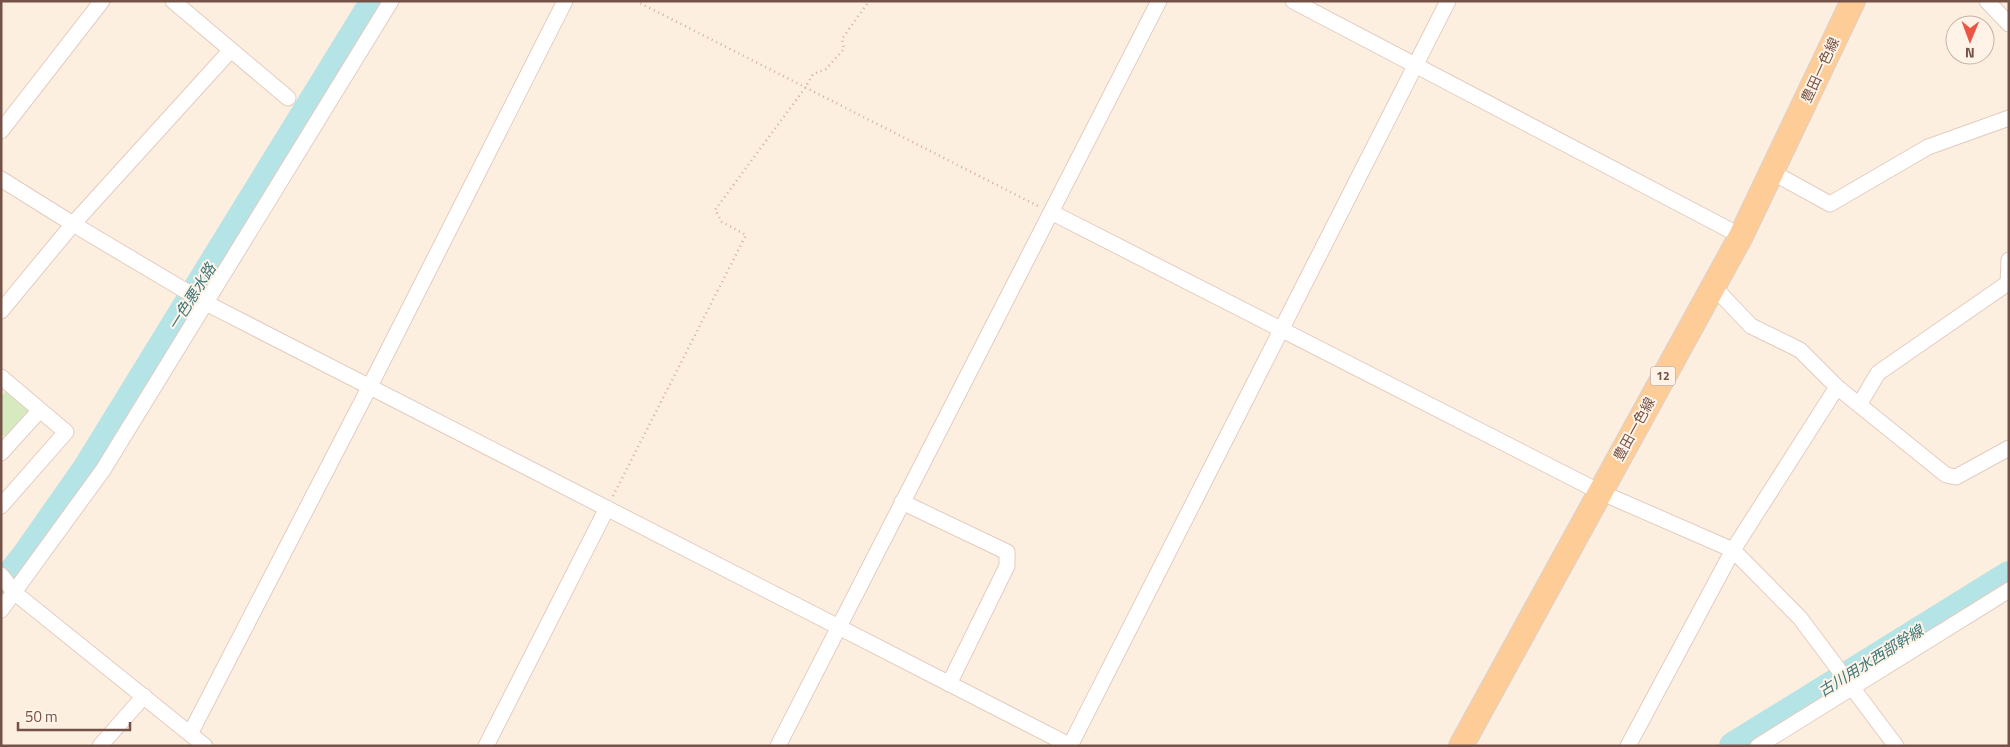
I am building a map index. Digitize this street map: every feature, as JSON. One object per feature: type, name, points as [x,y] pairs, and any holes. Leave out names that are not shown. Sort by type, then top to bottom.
[{"type":"main road","name":"豊田一色線","points":[[1462,746],[1741,236],[1853,1]]},
{"type":"street","points":[[1,131],[102,1]]},
{"type":"street","points":[[173,1],[288,98]]},
{"type":"street","points":[[1,610],[103,470],[391,1]]},
{"type":"street","points":[[190,734],[370,386],[565,1]]},
{"type":"street","points":[[778,746],[1159,1]]},
{"type":"street","points":[[1293,1],[1741,236]]},
{"type":"street","points":[[1,179],[72,224],[206,303],[1071,746],[1448,1]]},
{"type":"street","points":[[1987,1],[2009,24]]},
{"type":"street","points":[[1,311],[72,224],[230,51]]},
{"type":"street","points":[[1772,172],[1830,204],[1928,147],[2009,118]]},
{"type":"street","points":[[1051,212],[1600,492],[1733,550],[1800,618],[1896,746]]},
{"type":"street","points":[[1859,405],[1878,373],[2008,283],[2009,260]]},
{"type":"street","points":[[1713,286],[1752,326],[1800,350],[1837,387],[1946,475],[1956,477],[2009,448]]},
{"type":"street","points":[[1,506],[66,432],[4,384]]},
{"type":"street","points":[[1628,746],[1733,550],[1837,387]]},
{"type":"street","points":[[1,453],[40,410]]},
{"type":"street","points":[[902,502],[1007,552],[1007,566],[949,684]]},
{"type":"street","points":[[486,746],[607,508]]},
{"type":"street","points":[[1,575],[15,593],[205,746]]},
{"type":"street","points":[[1758,746],[1775,741],[1853,688],[2009,590]]},
{"type":"street","points":[[100,746],[144,696]]},
{"type":"path","points":[[636,1],[1051,212]]},
{"type":"path","points":[[607,508],[746,235],[722,222],[716,210],[805,88],[813,74],[826,69],[844,49],[842,39],[869,1]]},
{"type":"green space","points":[[9,388],[36,409],[8,440],[1,434],[1,396]]},
{"type":"waterway","name":"一色悪水路","points":[[1,586],[25,556],[86,469],[374,1]]},
{"type":"waterway","name":"古川用水西部幹線","points":[[1733,746],[2009,575]]}]
